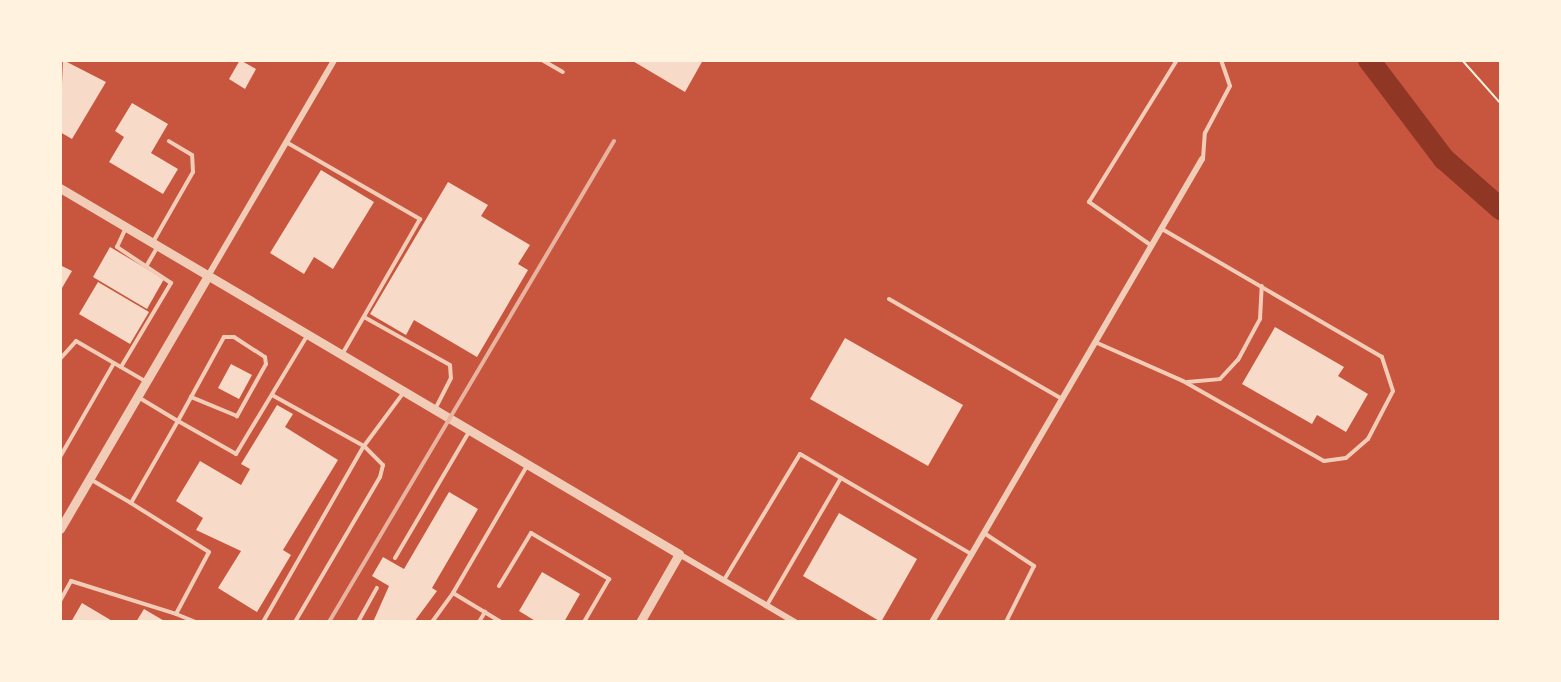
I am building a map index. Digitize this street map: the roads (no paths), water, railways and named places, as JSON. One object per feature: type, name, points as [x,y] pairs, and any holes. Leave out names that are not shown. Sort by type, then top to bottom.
[{"type":"street","points":[[60,529],[334,60]]},
{"type":"street","points":[[932,622],[1202,159]]},
{"type":"street","points":[[60,188],[795,622]]},
{"type":"street","points":[[640,622],[680,554]]},
{"type":"lane","points":[[542,60],[563,72]]},
{"type":"lane","points":[[1152,246],[1089,202],[1177,60]]},
{"type":"lane","points":[[1202,159],[1205,133],[1230,86],[1221,60]]},
{"type":"lane","points":[[147,265],[193,172],[192,155],[170,141]]},
{"type":"lane","points":[[286,142],[420,219],[342,355]]},
{"type":"lane","points":[[121,367],[171,283],[117,247],[126,228]]},
{"type":"lane","points":[[1095,342],[1183,381],[1318,458],[1336,461],[1360,450],[1393,391],[1390,368],[1370,347],[1162,229]]},
{"type":"lane","points":[[1183,381],[1210,383],[1228,373],[1260,319],[1262,286]]},
{"type":"lane","points":[[889,299],[1062,399]]},
{"type":"lane","points":[[363,317],[450,365],[451,378],[434,409]]},
{"type":"lane","points":[[137,397],[236,454],[308,335]]},
{"type":"lane","points":[[131,503],[224,337],[234,337],[265,357],[266,364],[237,416],[191,397]]},
{"type":"lane","points":[[60,359],[76,341],[146,382]]},
{"type":"lane","points":[[60,457],[114,363]]},
{"type":"lane","points":[[263,622],[364,446],[404,392]]},
{"type":"lane","points":[[272,395],[364,446],[383,465],[380,477],[296,622]]},
{"type":"lane","points":[[395,558],[470,430]]},
{"type":"lane","points":[[724,580],[800,454],[971,555]]},
{"type":"lane","points":[[432,622],[453,593],[528,464]]},
{"type":"lane","points":[[766,605],[841,478]]},
{"type":"lane","points":[[89,479],[209,552],[176,614]]},
{"type":"lane","points":[[499,586],[531,533],[609,579],[584,622]]},
{"type":"lane","points":[[984,533],[1034,566],[1006,622]]},
{"type":"lane","points":[[60,601],[71,581],[196,622]]},
{"type":"lane","points":[[358,622],[377,588]]},
{"type":"lane","points":[[453,593],[501,622]]},
{"type":"lane","points":[[479,622],[485,612]]},
{"type":"waterway","points":[[1369,60],[1444,159],[1501,209]]},
{"type":"railway","points":[[329,622],[614,141]]}]
